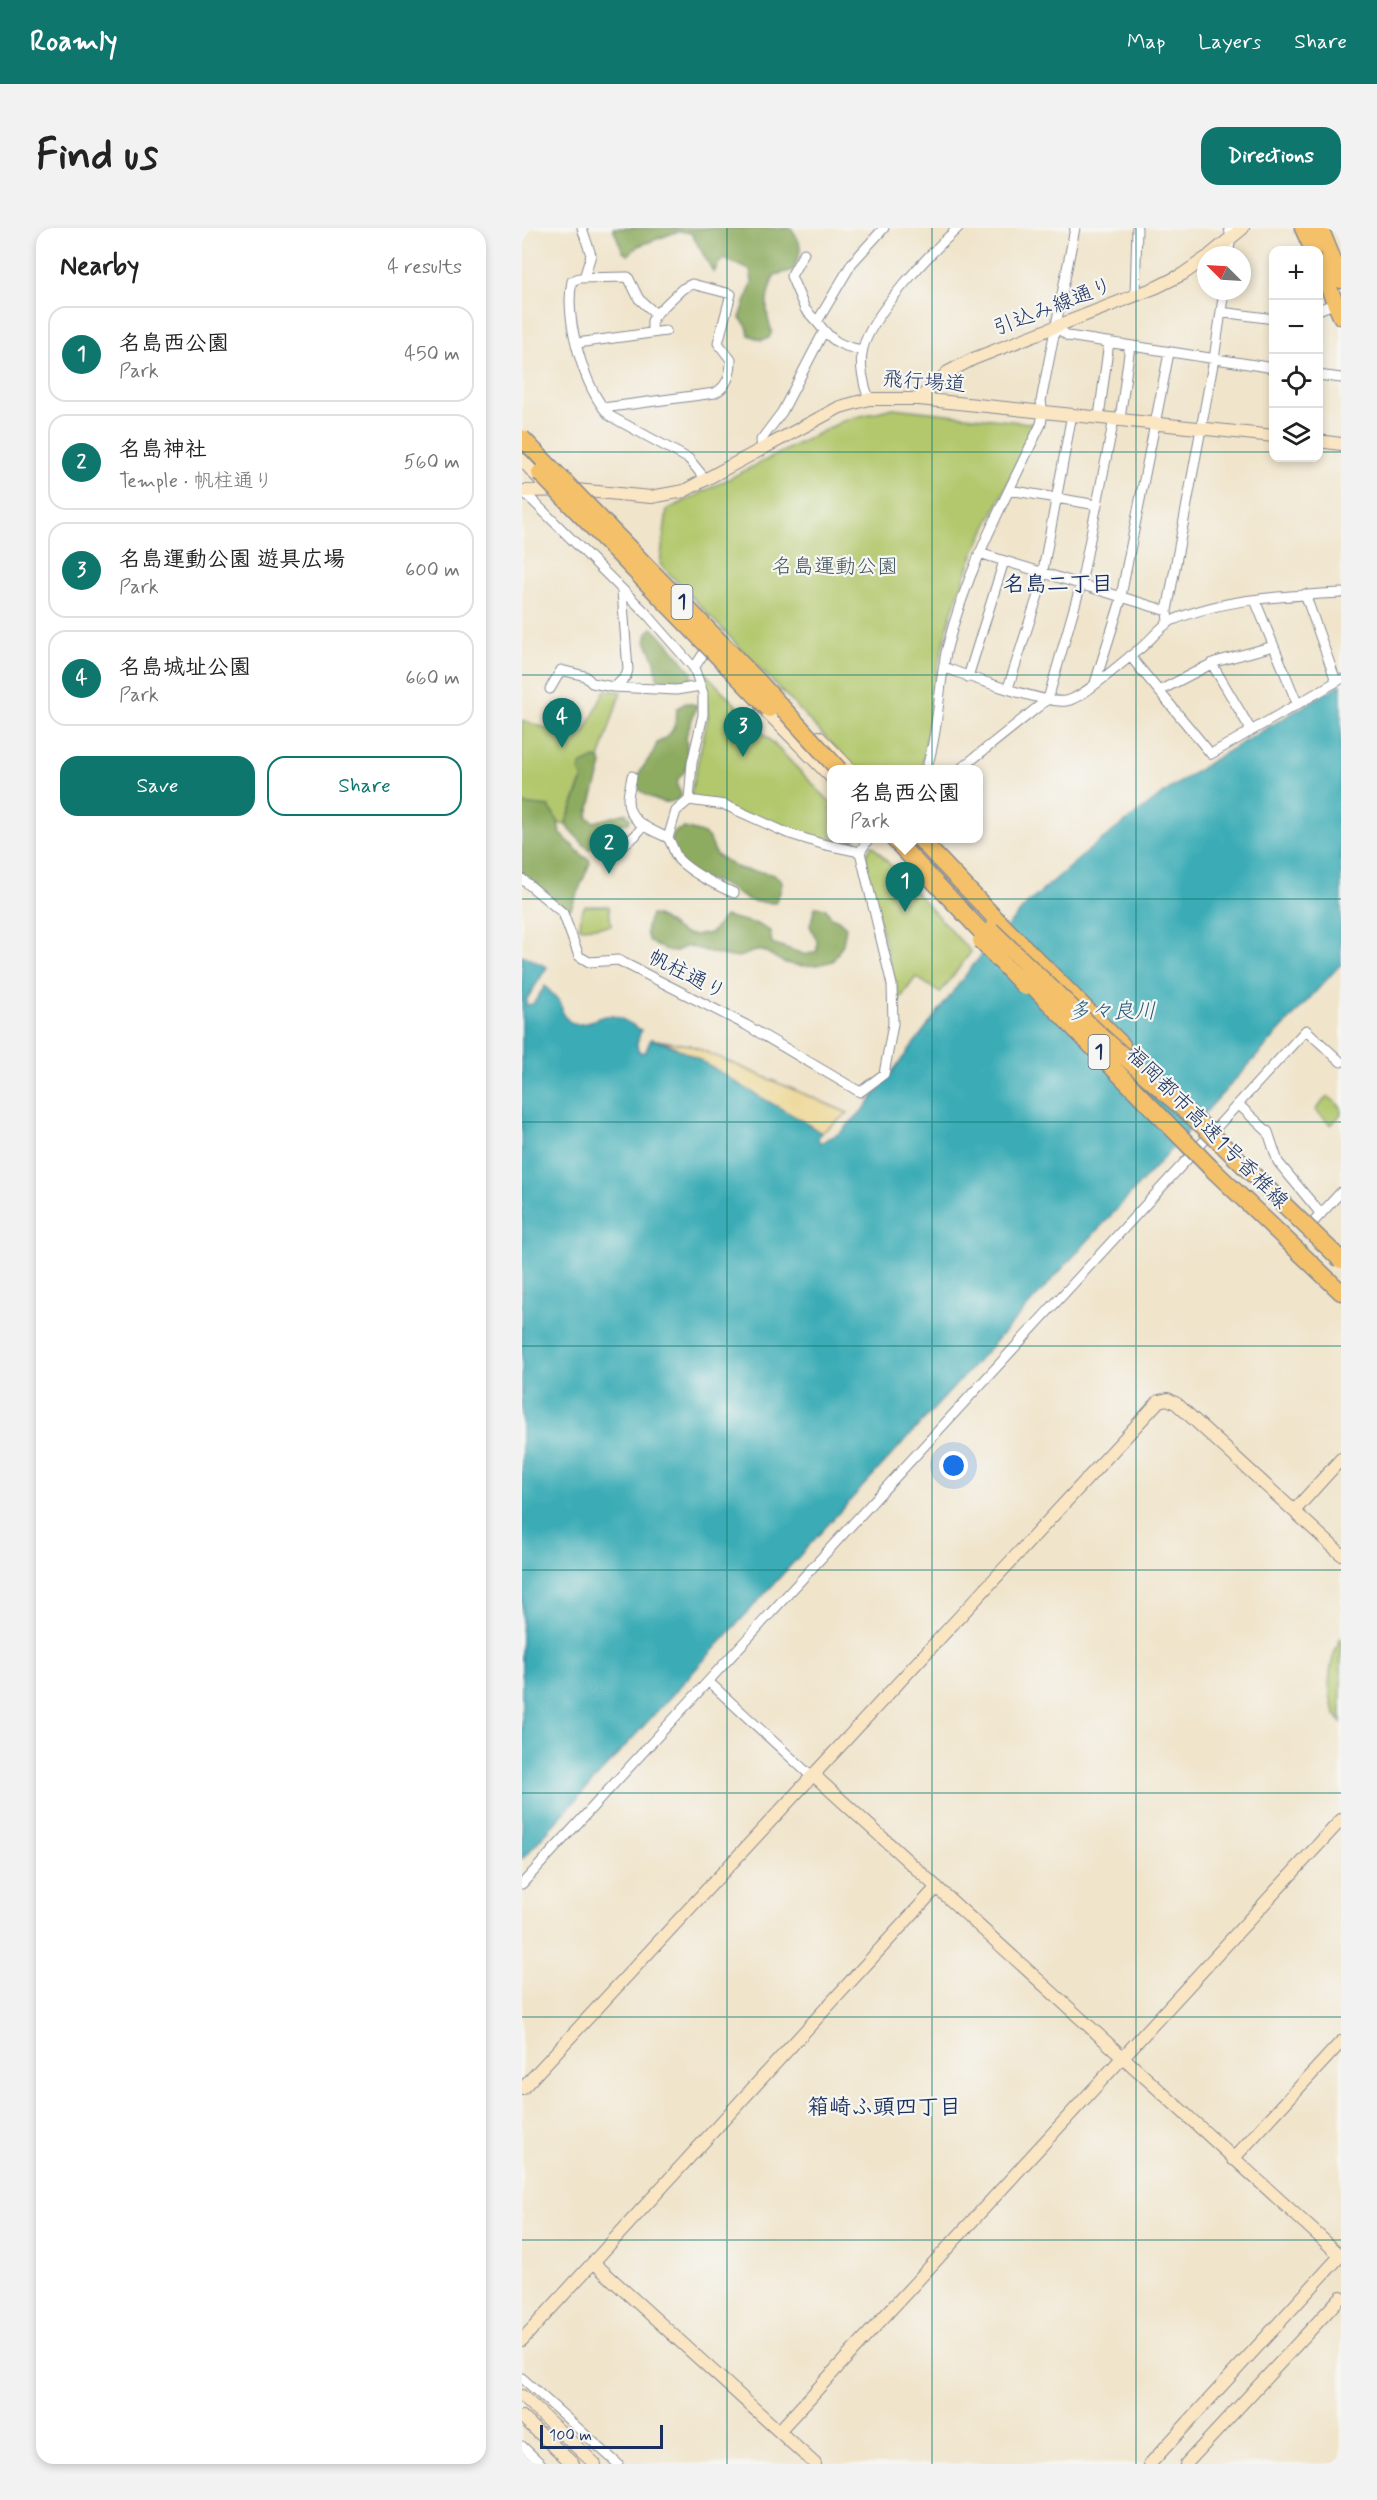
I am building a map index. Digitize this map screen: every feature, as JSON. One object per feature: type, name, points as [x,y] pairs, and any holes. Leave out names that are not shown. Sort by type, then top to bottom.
[{"type":"highway","points":[[1304,228],[1311,246]]},
{"type":"highway","points":[[1320,228],[1341,280]]},
{"type":"highway","points":[[1323,275],[1338,310]]},
{"type":"highway","name":"1","points":[[522,436],[757,680],[834,765]]},
{"type":"highway","name":"1","points":[[522,454],[827,772]]},
{"type":"highway","points":[[896,843],[939,899],[989,930],[1205,1128]]},
{"type":"highway","name":"福岡都市高速1号香椎線","points":[[897,843],[1101,1036],[1205,1128],[1341,1260]]},
{"type":"highway","name":"福岡都市高速1号香椎線","points":[[897,843],[1044,997],[1341,1292]]},
{"type":"highway","points":[[922,843],[989,930],[1163,1129],[1208,1160]]},
{"type":"street","points":[[582,228],[591,255],[584,278]]},
{"type":"street","points":[[817,322],[852,263],[884,228]]},
{"type":"street","points":[[869,399],[863,375],[862,351],[873,327],[908,280],[938,246],[958,228]]},
{"type":"street","points":[[930,765],[944,668],[965,588],[979,553],[1041,424],[1043,412],[1041,401],[1055,326],[1060,314],[1075,228]]},
{"type":"street","points":[[1135,296],[1137,228]]},
{"type":"street","points":[[1218,246],[1230,233],[1243,228]]},
{"type":"street","points":[[804,253],[791,276],[805,309],[833,341],[862,351]]},
{"type":"street","name":"引込み線通り","points":[[919,399],[948,372],[974,359],[1135,296],[1183,274],[1197,264]]},
{"type":"street","points":[[656,314],[639,299],[628,277],[584,278],[572,282],[570,291],[577,343],[588,378],[603,408],[610,416],[689,459],[706,480]]},
{"type":"street","points":[[603,408],[715,393],[722,389],[728,380],[731,360],[718,343],[731,294],[692,284],[670,299],[656,314],[652,321],[652,331]]},
{"type":"street","points":[[1168,623],[1167,611],[1214,359],[1223,300]]},
{"type":"street","points":[[1221,312],[1269,318]]},
{"type":"street","points":[[1055,326],[1068,336],[1269,367]]},
{"type":"street","points":[[577,343],[652,331],[666,331]]},
{"type":"street","points":[[762,450],[761,440],[782,412],[824,331]]},
{"type":"street","points":[[1099,417],[1109,342]]},
{"type":"street","points":[[965,765],[1048,699],[1081,584],[1117,419],[1130,346]]},
{"type":"street","points":[[1095,683],[1121,597],[1169,353]]},
{"type":"street","points":[[1323,376],[1341,378]]},
{"type":"street","name":"飛行場道","points":[[522,492],[576,490],[651,497],[684,491],[840,407],[869,399],[919,399],[1269,435]]},
{"type":"street","points":[[1008,688],[1038,592],[1072,414]]},
{"type":"street","points":[[522,436],[720,634],[846,765]]},
{"type":"street","points":[[1323,442],[1341,444]]},
{"type":"street","points":[[522,460],[704,650],[827,772]]},
{"type":"street","points":[[1009,490],[1097,505]]},
{"type":"street","points":[[522,492],[675,644],[694,668],[701,686],[703,715],[692,762],[689,800],[676,811],[668,838]]},
{"type":"street","points":[[979,553],[1167,611]]},
{"type":"street","points":[[968,677],[1004,561]]},
{"type":"street","points":[[615,687],[626,676],[628,670],[622,591]]},
{"type":"street","points":[[944,668],[1048,699],[1068,701],[1130,656],[1168,623],[1232,603],[1305,594],[1341,593]]},
{"type":"street","points":[[1130,656],[1211,754],[1338,680],[1305,594]]},
{"type":"street","points":[[1256,600],[1298,703]]},
{"type":"street","points":[[694,668],[704,650],[720,634]]},
{"type":"street","points":[[1159,691],[1212,664],[1274,646]]},
{"type":"street","points":[[1212,664],[1251,730]]},
{"type":"street","points":[[550,689],[561,670],[585,676],[592,683],[615,687],[676,690],[701,686]]},
{"type":"street","points":[[632,776],[628,804],[631,814],[643,826],[668,838],[678,859],[717,885],[734,893]]},
{"type":"street","points":[[689,800],[725,806],[787,833],[822,844],[860,852],[866,843]]},
{"type":"street","points":[[624,844],[643,826]]},
{"type":"street","name":"帆柱通り","points":[[522,879],[563,913],[579,956],[588,962],[618,960],[746,1025],[860,1092],[884,1074],[893,1024],[892,986],[873,931],[860,852]]},
{"type":"street","points":[[522,1884],[1306,1030],[1341,1062]]},
{"type":"street","points":[[1238,1104],[1268,1132],[1278,1162],[1321,1214]]},
{"type":"street","points":[[1216,1143],[1341,1266]]},
{"type":"street","points":[[1208,1160],[1341,1285]]},
{"type":"street","points":[[1305,1231],[1341,1192]]},
{"type":"street","points":[[522,2089],[1159,1401],[1168,1399],[1177,1404],[1341,1554]]},
{"type":"street","points":[[1294,1510],[1341,1459]]},
{"type":"street","points":[[709,1682],[814,1774],[1341,2256],[1150,2464]]},
{"type":"street","points":[[779,2431],[1121,2056],[1341,1820]]},
{"type":"street","points":[[522,2340],[936,1887]]},
{"type":"street","points":[[1233,2159],[1341,2043]]},
{"type":"street","points":[[594,2263],[815,2464]]},
{"type":"street","points":[[1186,2464],[1336,2307],[1341,2297]]},
{"type":"street","points":[[522,2378],[618,2464]]},
{"type":"street","points":[[522,2396],[595,2464]]},
{"type":"street","points":[[522,2417],[573,2464]]},
{"type":"street","points":[[522,2446],[541,2464]]},
{"type":"green space","points":[[613,228],[791,228],[800,244],[800,253],[793,270],[775,275],[772,282],[767,303],[772,331],[769,338],[761,340],[749,335],[747,326],[740,318],[752,282],[750,270],[724,259],[718,264],[714,273],[691,233],[679,231],[638,246],[628,255],[623,252]]},
{"type":"green space","name":"名島運動公園","points":[[893,408],[1037,424],[974,552],[951,614],[936,674],[923,765],[852,765],[660,564],[667,510],[845,420]]},
{"type":"green space","points":[[652,628],[669,644],[692,673],[691,681],[673,686],[662,684],[657,677],[655,661],[646,641],[647,633]]},
{"type":"green space","points":[[703,671],[827,799],[827,843],[850,843],[846,847],[824,843],[690,797],[708,717]]},
{"type":"green space","points":[[605,690],[621,692],[599,759],[583,778],[565,825],[522,810],[522,720],[574,738],[585,732]]},
{"type":"green space","points":[[686,703],[697,705],[686,736],[688,757],[685,771],[678,779],[677,786],[682,795],[678,799],[663,802],[646,795],[639,789],[638,775],[657,743],[671,733],[676,720],[677,708]]},
{"type":"green space","points":[[595,758],[601,760],[602,765],[587,817],[594,822],[626,813],[630,819],[629,823],[598,826],[598,848],[588,849],[567,827],[566,823],[583,779],[579,770],[582,764]]},
{"type":"green space","points":[[522,804],[549,807],[558,821],[560,833],[584,857],[589,859],[590,863],[571,908],[566,909],[522,874]]},
{"type":"green space","points":[[684,828],[706,835],[716,855],[733,866],[778,877],[782,881],[781,890],[775,903],[748,900],[723,885],[680,869],[670,855],[675,831]]},
{"type":"green space","points":[[872,845],[971,952],[940,993],[916,977],[899,1000],[867,872],[866,855]]},
{"type":"green space","points":[[585,906],[609,906],[611,926],[580,928],[581,913]]},
{"type":"green space","points":[[815,907],[825,908],[831,917],[846,927],[843,944],[833,961],[808,966],[783,962],[763,951],[736,957],[687,946],[674,952],[649,941],[646,930],[651,915],[663,919],[685,934],[711,933],[725,916],[757,924],[770,931],[772,943],[806,955],[817,951],[817,941],[810,926]]},
{"type":"green space","points":[[1328,1096],[1341,1107],[1341,1114],[1331,1125],[1315,1110]]},
{"type":"green space","points":[[1341,1637],[1341,1723],[1332,1703],[1329,1680],[1333,1658]]},
{"type":"sand","points":[[651,1039],[690,1045],[848,1113],[821,1133],[670,1044]]},
{"type":"water","name":"多々良川","points":[[1341,684],[1341,964],[522,1859],[522,955],[547,967],[527,999],[526,1005],[533,1004],[545,986],[561,1003],[563,1015],[572,1024],[587,1023],[605,1016],[614,1016],[624,1020],[641,1030],[637,1043],[638,1051],[645,1053],[651,1039],[693,1056],[821,1133],[818,1138],[820,1143],[840,1133],[865,1108],[974,964],[1027,904],[1096,844],[1168,790],[1215,759]]},
{"type":"place","name":"名島城址公園","points":[[562,748]]},
{"type":"place","name":"名島運動公園 遊具広場","points":[[743,757]]},
{"type":"place","name":"名島神社","points":[[609,874]]},
{"type":"place","name":"名島西公園","points":[[905,912]]},
{"type":"district","name":"名島二丁目","points":[[1058,585]]},
{"type":"district","name":"箱崎ふ頭四丁目","points":[[884,2108]]}]
